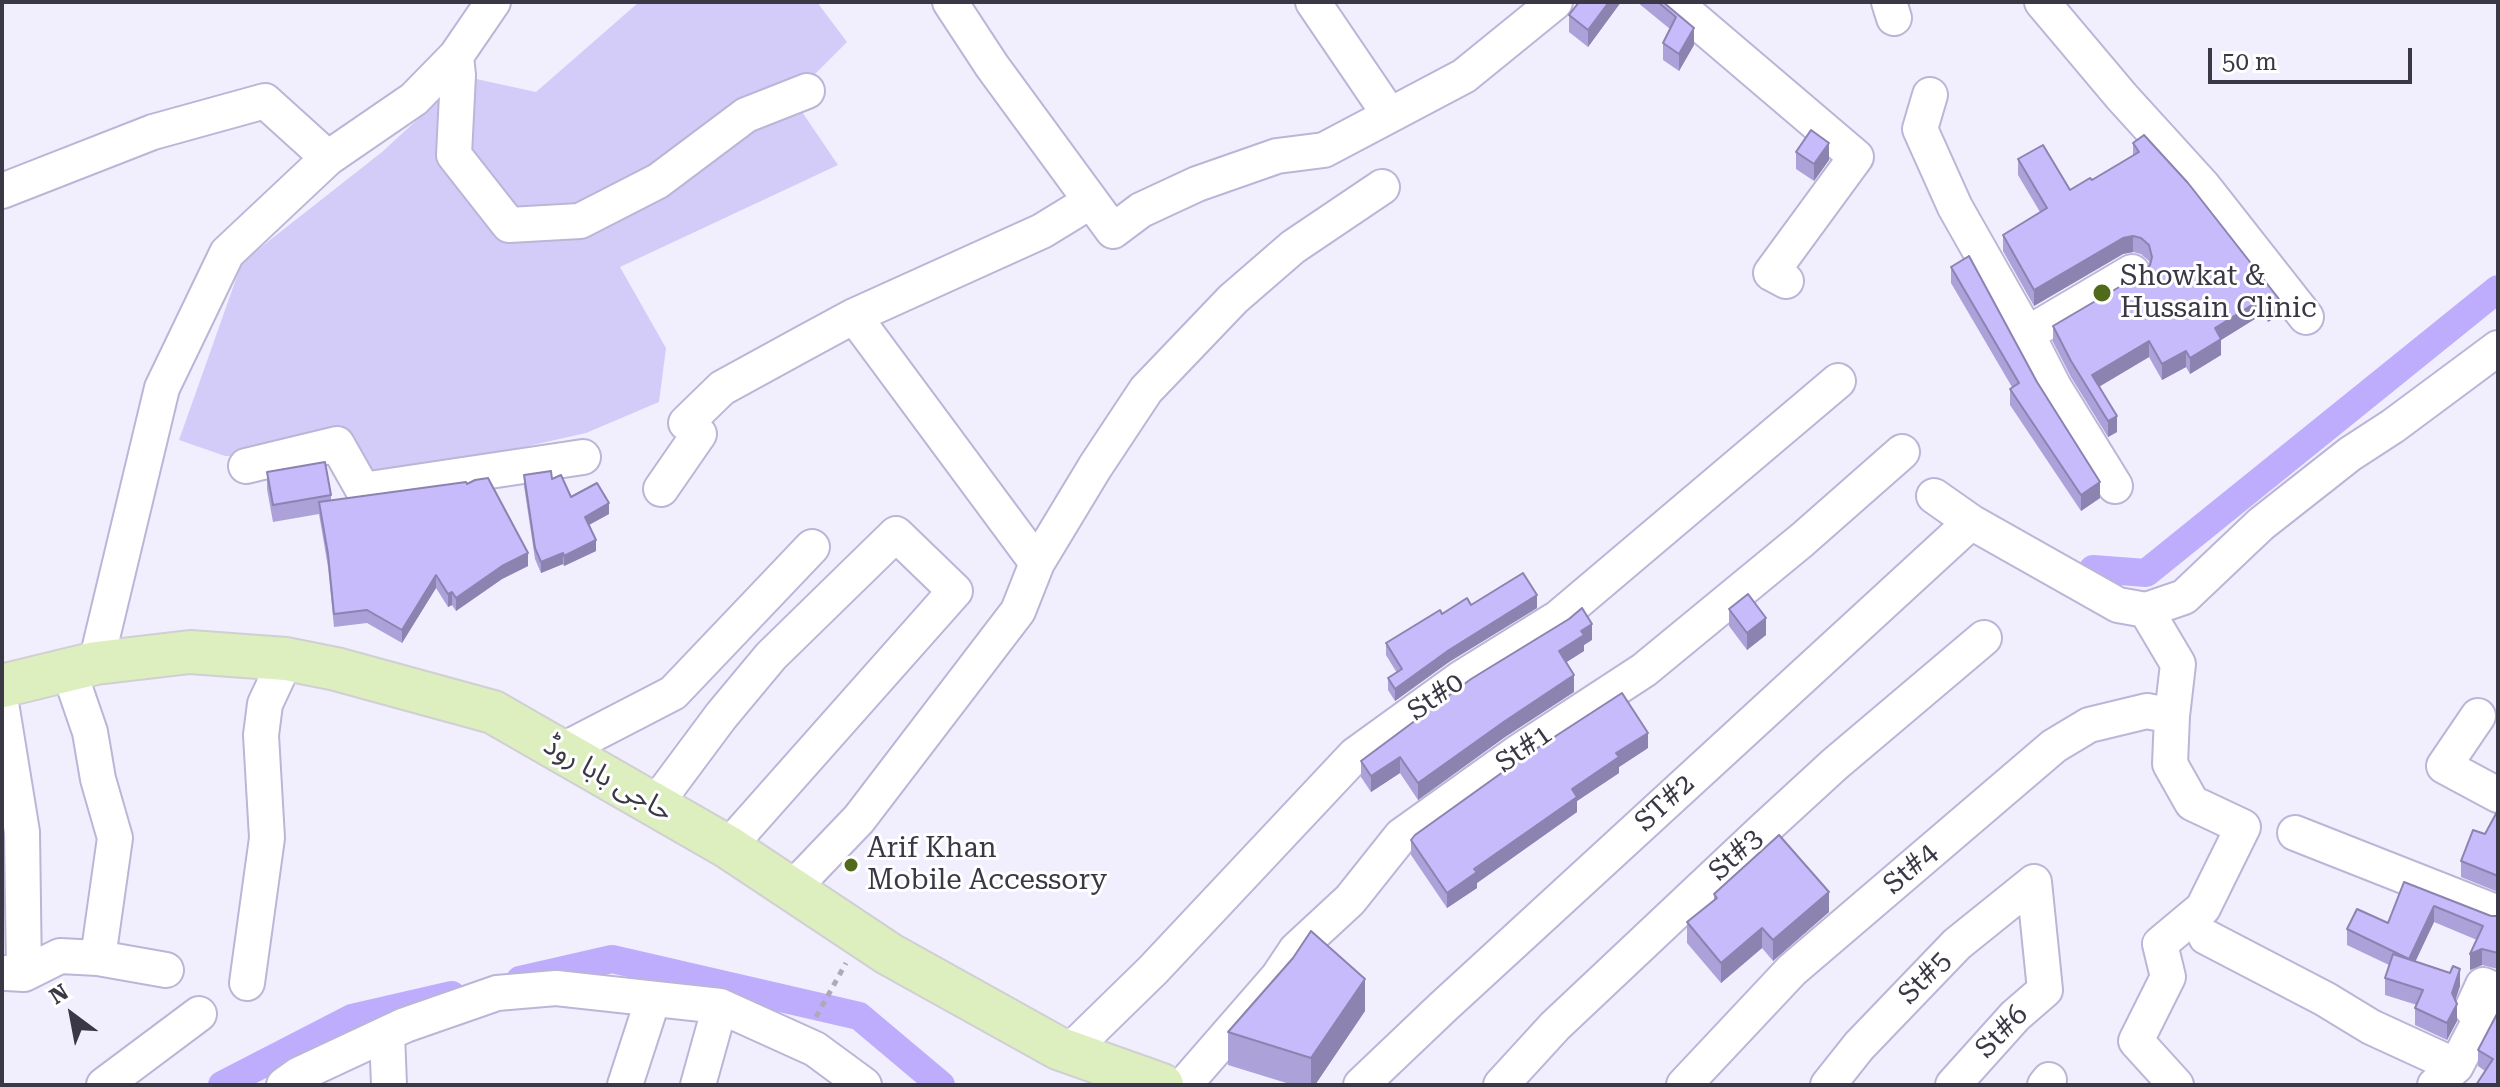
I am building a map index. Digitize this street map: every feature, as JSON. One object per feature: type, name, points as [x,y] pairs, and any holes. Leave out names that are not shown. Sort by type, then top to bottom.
[{"type":"main road","name":"حاجی بابا روڈ","points":[[2,686],[82,667],[190,652],[286,659],[336,669],[493,712],[728,847],[889,954],[1069,1052],[1162,1085]]},
{"type":"street","points":[[98,958],[115,838],[98,779],[82,667],[162,388],[227,253],[328,158],[414,99],[456,56],[493,2]]},
{"type":"street","points":[[950,2],[992,66],[1113,231],[1141,210],[1197,184],[1277,156],[1324,150],[1464,76],[1555,2]]},
{"type":"street","points":[[1313,2],[1389,114]]},
{"type":"street","points":[[1674,2],[1856,157],[1771,273],[1786,281]]},
{"type":"street","points":[[2042,2],[2203,186],[2306,317]]},
{"type":"street","points":[[456,56],[454,155],[509,225],[580,221],[658,181],[746,115],[807,91]]},
{"type":"street","points":[[1930,95],[1920,129],[1955,207],[2054,387],[2115,486]]},
{"type":"street","points":[[2,191],[153,132],[265,101],[328,158]]},
{"type":"street","points":[[793,888],[859,819],[1018,611],[1037,563],[1146,390],[1245,289],[1293,247],[1382,187]]},
{"type":"street","points":[[661,489],[693,428],[722,388],[854,316],[1042,231],[1091,201]]},
{"type":"street","points":[[2027,334],[2132,272]]},
{"type":"street","points":[[854,316],[1037,563]]},
{"type":"street","points":[[1934,496],[1971,522],[2118,605],[2146,610],[2184,597],[2261,524],[2350,454],[2498,348]]},
{"type":"street","name":"St#0","points":[[1069,1052],[1153,970],[1355,755],[1460,679],[1558,618],[1838,381]]},
{"type":"street","points":[[246,466],[337,444],[363,490],[583,457]]},
{"type":"street","name":"St#1","points":[[1184,1085],[1278,977],[1296,950],[1350,900],[1401,836],[1517,753],[1644,670],[1802,540],[1902,452]]},
{"type":"street","name":"ST#2","points":[[1361,1085],[1971,522]]},
{"type":"street","points":[[654,806],[721,716],[771,656],[896,534],[955,591],[728,847]]},
{"type":"street","points":[[561,751],[673,693],[812,547]]},
{"type":"street","points":[[2146,610],[2178,664],[2170,764],[2192,803],[2243,827],[2203,908],[2160,944],[2168,977],[2136,1041],[2176,1085]]},
{"type":"street","name":"St#3","points":[[1501,1085],[1555,1026],[1729,862],[1835,764],[1984,638]]},
{"type":"street","points":[[247,983],[267,838],[261,735],[265,704],[286,659]]},
{"type":"street","points":[[2,709],[22,832],[13,973],[60,956],[98,958],[166,970]]},
{"type":"street","name":"St#4","points":[[1684,1085],[1792,970],[2054,746],[2089,725],[2147,711],[2172,716]]},
{"type":"street","points":[[2478,716],[2444,766],[2498,795]]},
{"type":"street","points":[[2295,833],[2498,913]]},
{"type":"street","name":"St#5","points":[[1828,1085],[1859,1046],[1957,944],[2034,882]]},
{"type":"street","name":"St#6","points":[[1953,1085],[2015,1016],[2045,990],[2034,882]]},
{"type":"street","points":[[2206,937],[2325,999],[2445,1076],[2483,1014],[2472,1009],[2483,985],[2498,989]]},
{"type":"street","points":[[284,1085],[298,1075],[387,1034],[497,993],[556,988],[720,1006],[815,1049],[864,1085]]},
{"type":"street","points":[[625,1085],[653,999]]},
{"type":"street","points":[[698,1085],[720,1006]]},
{"type":"street","points":[[104,1085],[199,1014]]},
{"type":"street","points":[[387,1034],[389,1085]]},
{"type":"path","points":[[812,1026],[852,952]]},
{"type":"shaded area","points":[[639,2],[817,2],[847,42],[792,97],[838,165],[620,267],[666,348],[659,402],[586,433],[426,469],[370,478],[343,431],[254,456],[225,456],[179,440],[242,262],[382,152],[443,96],[458,75],[536,92]]},
{"type":"building","points":[[1579,2],[1609,2],[1588,30],[1569,15]]},
{"type":"building","points":[[1658,2],[1663,2],[1694,28],[1679,54],[1663,43],[1676,17]]},
{"type":"building","points":[[1811,130],[1829,143],[1814,164],[1796,152]]},
{"type":"building","points":[[2144,135],[2188,183],[2279,299],[2268,306],[2263,298],[2215,328],[2221,339],[2190,358],[2186,351],[2162,364],[2149,341],[2092,375],[2117,416],[2108,421],[2053,326],[2143,273],[2152,257],[2149,245],[2141,238],[2123,238],[2034,290],[2003,235],[2047,208],[2018,159],[2043,145],[2070,190],[2139,152],[2133,143]]},
{"type":"building","points":[[1969,256],[2037,382],[2100,482],[2081,495],[2010,389],[2019,383],[1951,267]]},
{"type":"building","points":[[325,462],[331,495],[273,505],[267,472]]},
{"type":"building","points":[[551,471],[552,479],[561,475],[571,497],[597,483],[609,503],[585,517],[596,540],[564,556],[563,553],[541,562],[535,548],[524,475]]},
{"type":"building","points":[[488,478],[528,553],[502,566],[456,598],[452,592],[448,594],[436,575],[402,630],[367,610],[334,614],[319,502],[467,484]]},
{"type":"building","points":[[1523,573],[1537,595],[1449,650],[1395,689],[1388,678],[1402,669],[1386,643],[1440,610],[1442,614],[1467,598],[1471,605]]},
{"type":"building","points":[[1748,594],[1766,618],[1747,633],[1729,609]]},
{"type":"building","points":[[1582,608],[1592,624],[1581,631],[1584,635],[1559,651],[1574,675],[1418,783],[1400,757],[1371,776],[1361,761],[1471,679]]},
{"type":"building","points":[[1622,693],[1648,733],[1616,753],[1619,757],[1572,789],[1577,797],[1474,869],[1477,872],[1447,893],[1411,840],[1415,835],[1528,754]]},
{"type":"building","points":[[2498,810],[2498,876],[2461,861],[2473,830],[2485,834]]},
{"type":"building","points":[[1779,835],[1829,892],[1773,940],[1762,928],[1721,963],[1687,922],[1717,898],[1714,894]]},
{"type":"building","points":[[2404,882],[2498,916],[2498,953],[2482,949],[2470,954],[2483,926],[2434,906],[2409,959],[2347,929],[2357,909],[2388,923]]},
{"type":"building","points":[[1311,931],[1365,979],[1311,1058],[1228,1032],[1293,958]]},
{"type":"building","points":[[2393,954],[2450,973],[2453,966],[2460,969],[2452,993],[2457,1004],[2447,1023],[2415,1008],[2423,990],[2385,978]]},
{"type":"building","points":[[2498,1012],[2498,1085],[2476,1085],[2493,1059],[2478,1050]]},
{"type":"waterway","points":[[2093,569],[2146,573],[2498,289]]},
{"type":"waterway","points":[[520,980],[612,959],[859,1016],[941,1085]]},
{"type":"waterway","points":[[222,1085],[352,1018],[452,995]]},
{"type":"place","name":"Showkat & Hussain Clinic","points":[[2102,293]]},
{"type":"place","name":"Arif Khan Mobile Accessory","points":[[851,865]]}]
